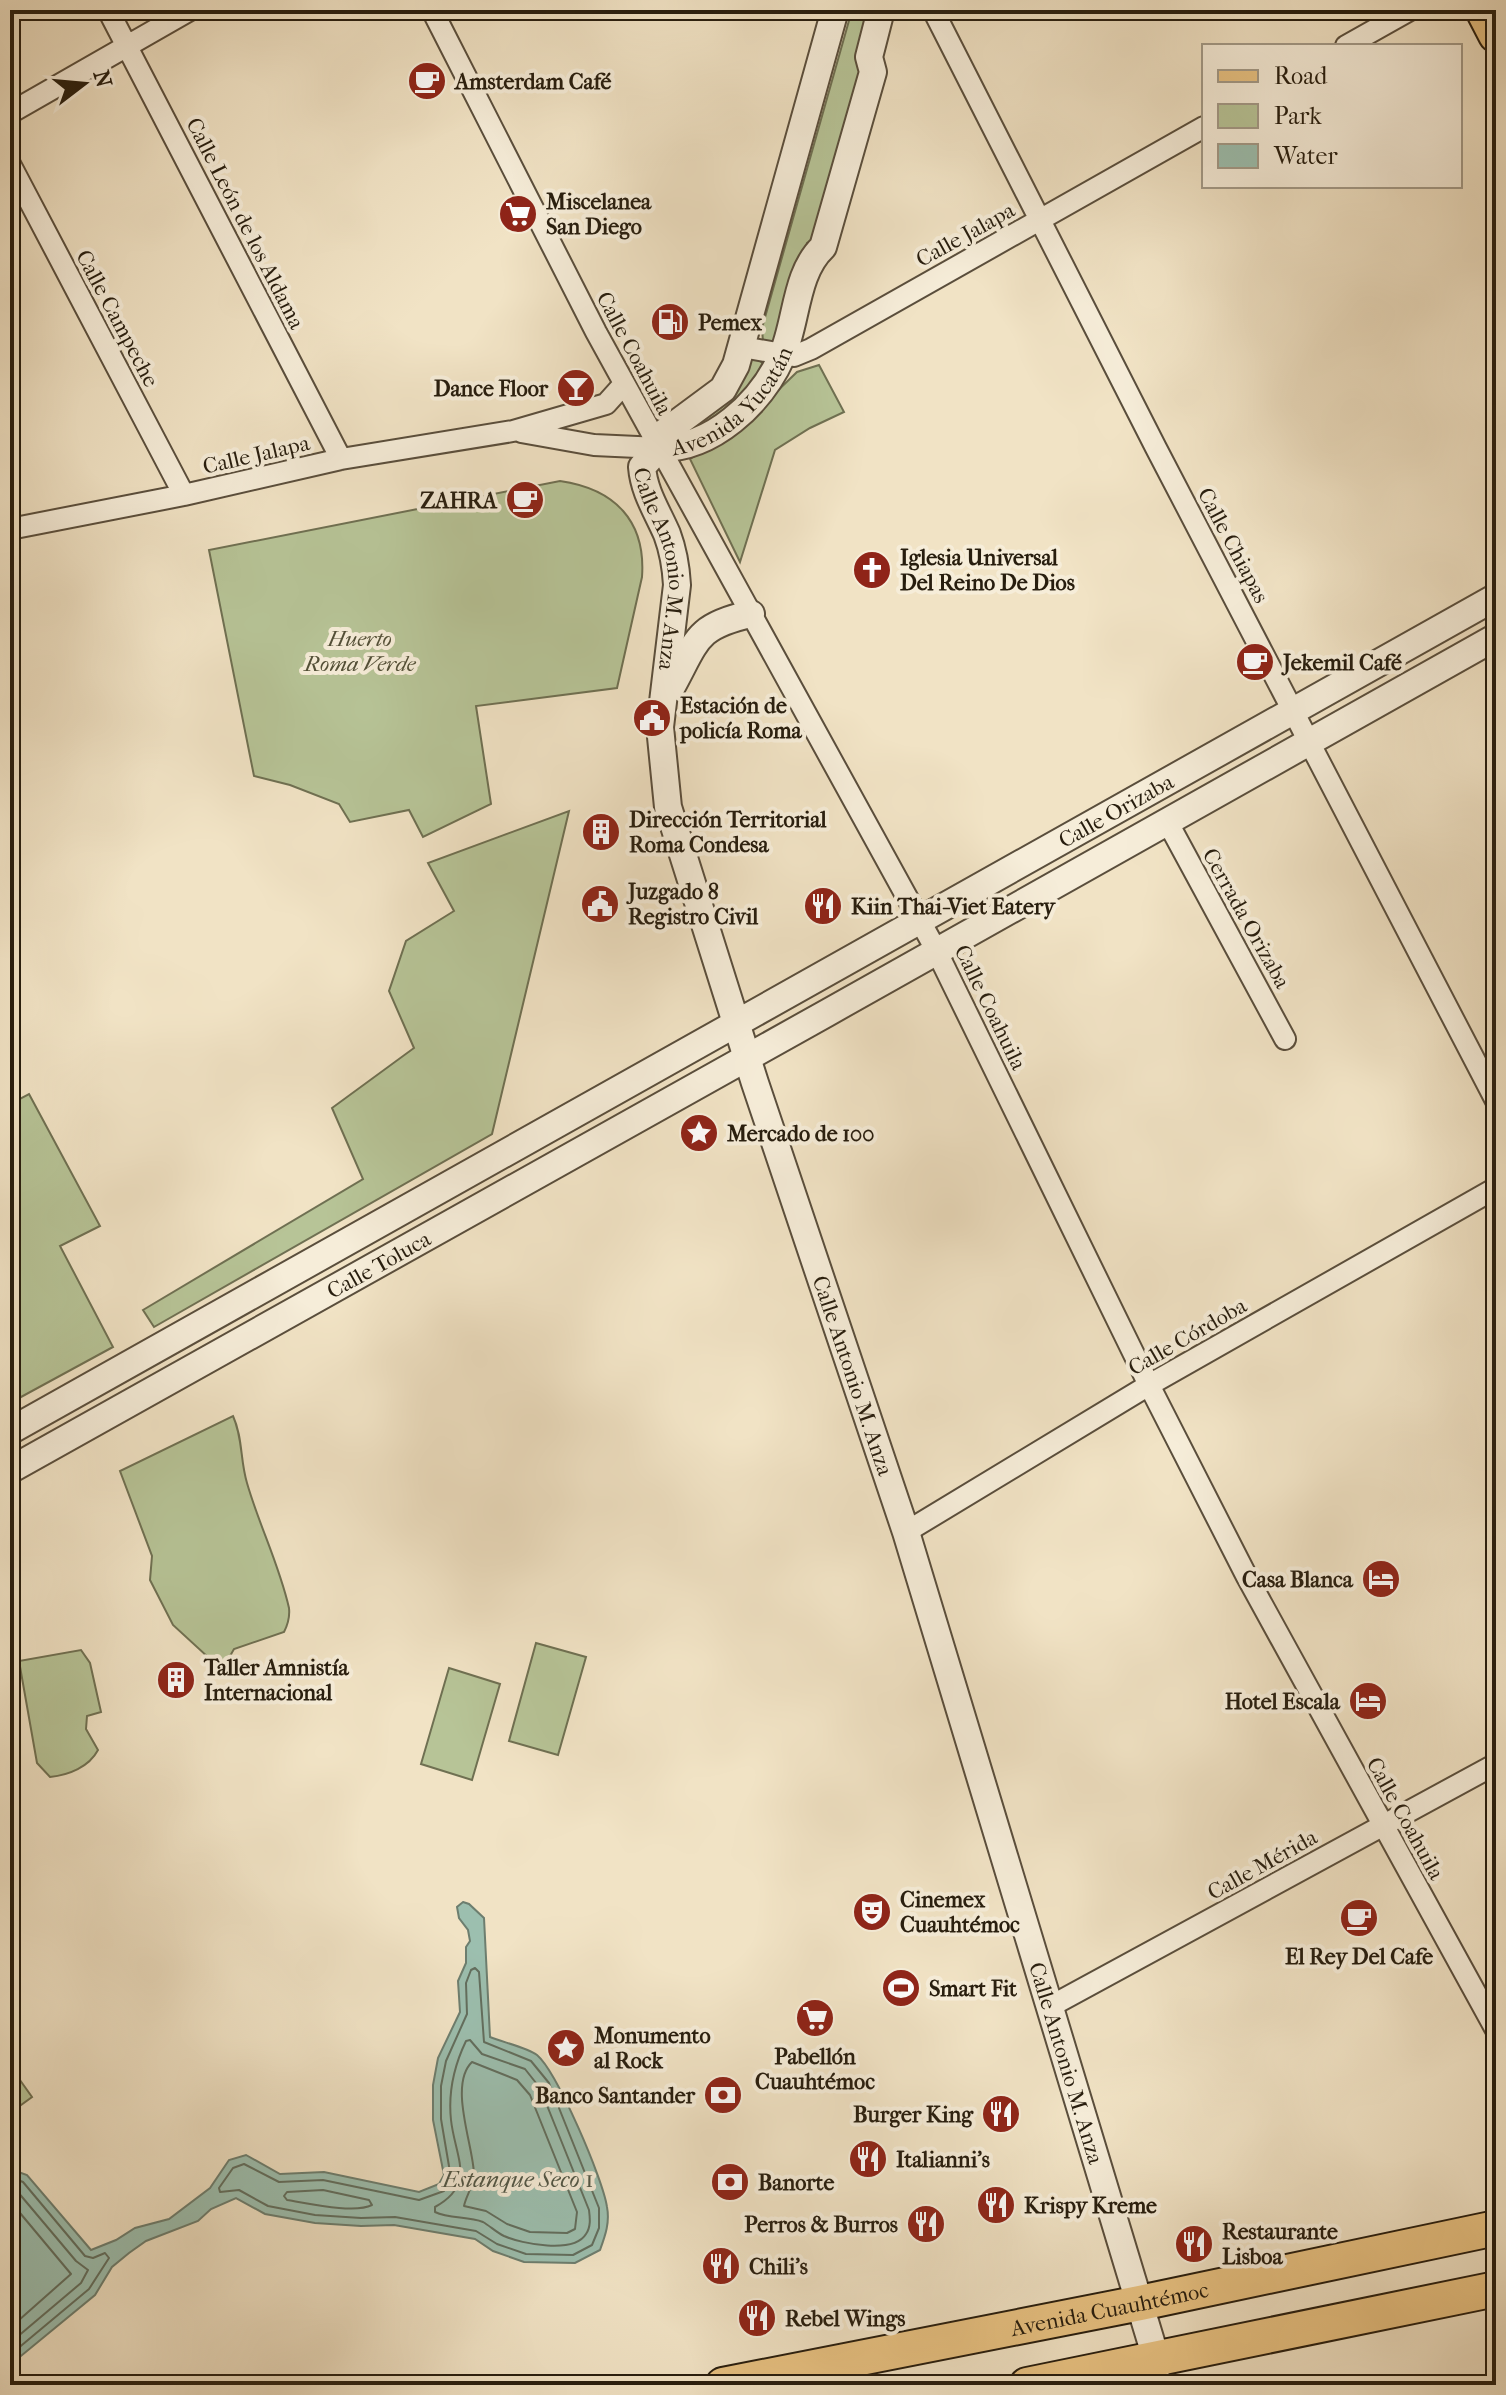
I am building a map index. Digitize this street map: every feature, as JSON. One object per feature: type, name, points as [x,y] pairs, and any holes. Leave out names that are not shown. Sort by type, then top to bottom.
[{"type":"main road","points":[[1483,10],[1496,35]]},
{"type":"main road","name":"Avenida Cuauhtémoc","points":[[723,2385],[1140,2303],[1496,2228]]},
{"type":"main road","points":[[1027,2385],[1158,2372],[1496,2289]]},
{"type":"street","name":"Calle León de los Aldama","points":[[108,10],[341,459]]},
{"type":"street","points":[[10,113],[190,10]]},
{"type":"street","name":"Calle Coahuila","points":[[432,10],[624,384],[936,950],[1149,1385],[1247,1577],[1496,2030]]},
{"type":"street","name":"Avenida Yucatán","points":[[835,10],[736,365],[723,389],[665,432],[659,448],[677,448],[720,429],[758,395],[782,355],[810,259],[823,247],[869,87],[873,72],[869,57],[881,10]]},
{"type":"street","name":"Calle Chiapas","points":[[933,10],[1496,1101]]},
{"type":"street","points":[[1350,44],[1410,10]]},
{"type":"street","name":"Calle Jalapa","points":[[742,347],[794,356],[811,349],[1202,128]]},
{"type":"street","name":"Calle Campeche","points":[[10,164],[184,495]]},
{"type":"street","name":"Calle Jalapa","points":[[10,529],[184,495],[341,459],[513,431],[606,404],[624,384]]},
{"type":"street","name":"Calle Jalapa","points":[[513,431],[594,445],[659,448]]},
{"type":"street","name":"Calle Antonio M. Anza","points":[[659,448],[642,467],[643,484],[668,536],[676,565],[677,585],[660,743],[668,807],[747,1060],[906,1532],[1051,2006],[1158,2372]]},
{"type":"street","name":"Calle Orizaba","points":[[736,1025],[1496,597]]},
{"type":"street","points":[[665,699],[704,631],[714,624],[751,614]]},
{"type":"street","name":"Calle Orizaba","points":[[747,1060],[936,950],[1496,637]]},
{"type":"street","name":"Cerrada Orizaba","points":[[1167,821],[1285,1039]]},
{"type":"street","name":"Calle Toluca","points":[[10,1431],[736,1025]]},
{"type":"street","name":"Calle Toluca","points":[[10,1470],[747,1060]]},
{"type":"street","name":"Calle Córdoba","points":[[906,1532],[1149,1385],[1496,1188]]},
{"type":"street","name":"Calle Mérida","points":[[1051,2006],[1496,1764]]},
{"type":"green space","points":[[852,10],[877,10],[819,237],[807,243],[787,323],[775,344],[763,342],[762,328]]},
{"type":"green space","points":[[752,356],[766,365],[750,385],[713,419],[690,430]]},
{"type":"green space","points":[[819,365],[844,412],[775,450],[740,562],[690,459],[733,434],[797,372]]},
{"type":"green space","name":"Huerto Roma Verde","points":[[560,481],[579,485],[611,500],[623,511],[639,540],[642,577],[617,688],[476,706],[491,804],[423,837],[409,810],[350,822],[339,804],[290,785],[254,776],[209,550]]},
{"type":"green space","points":[[569,811],[492,1134],[154,1327],[143,1310],[363,1179],[332,1108],[414,1048],[389,991],[406,941],[454,911],[428,863]]},
{"type":"green space","points":[[29,1094],[100,1226],[60,1246],[113,1347],[10,1403],[10,1104]]},
{"type":"green space","points":[[233,1416],[247,1483],[280,1576],[289,1614],[284,1632],[234,1649],[222,1670],[173,1625],[150,1580],[152,1556],[120,1471]]},
{"type":"green space","points":[[536,1643],[586,1657],[558,1755],[509,1741]]},
{"type":"green space","points":[[81,1650],[90,1663],[101,1712],[87,1716],[86,1729],[98,1750],[78,1769],[50,1777],[37,1763],[19,1661]]},
{"type":"green space","points":[[449,1668],[500,1684],[472,1780],[421,1764]]},
{"type":"green space","points":[[10,2066],[32,2097],[10,2113]]},
{"type":"water","name":"Estanque Seco 1","points":[[463,1902],[484,1918],[490,2037],[537,2055],[546,2065],[588,2151],[608,2213],[600,2250],[575,2263],[524,2262],[493,2251],[475,2239],[394,2225],[315,2223],[265,2214],[236,2198],[211,2209],[198,2221],[146,2241],[129,2253],[112,2267],[95,2295],[10,2365],[10,2169],[27,2175],[91,2250],[135,2228],[169,2219],[210,2188],[229,2160],[246,2155],[280,2174],[324,2172],[419,2192],[439,2184],[444,2175],[433,2120],[433,2085],[438,2058],[460,2012],[458,1981],[466,1963],[466,1947],[470,1941],[457,1907]]},
{"type":"place","name":"Amsterdam Café","points":[[427,81]]},
{"type":"place","name":"Miscelanea San Diego","points":[[518,214]]},
{"type":"place","name":"Pemex","points":[[670,322]]},
{"type":"place","name":"Dance Floor","points":[[576,388]]},
{"type":"place","name":"ZAHRA","points":[[525,500]]},
{"type":"place","name":"Iglesia Universal Del Reino De Dios","points":[[872,570]]},
{"type":"place","name":"Jekemil Café","points":[[1255,662]]},
{"type":"place","name":"Estación de policía Roma","points":[[652,718]]},
{"type":"place","name":"Dirección Territorial Roma Condesa","points":[[601,832]]},
{"type":"place","name":"Juzgado 8 Registro Civil","points":[[600,904]]},
{"type":"place","name":"Kiin Thai-Viet Eatery","points":[[823,906]]},
{"type":"place","name":"Mercado de 100","points":[[699,1133]]},
{"type":"place","name":"Casa Blanca","points":[[1381,1579]]},
{"type":"place","name":"Taller Amnistía Internacional","points":[[176,1680]]},
{"type":"place","name":"Hotel Escala","points":[[1368,1701]]},
{"type":"place","name":"Cinemex Cuauhtémoc","points":[[872,1912]]},
{"type":"place","name":"El Rey Del Cafe","points":[[1359,1918]]},
{"type":"place","name":"Smart Fit","points":[[901,1988]]},
{"type":"place","name":"Pabellón Cuauhtémoc","points":[[815,2018]]},
{"type":"place","name":"Monumento al Rock","points":[[566,2048]]},
{"type":"place","name":"Banco Santander","points":[[723,2095]]},
{"type":"place","name":"Burger King","points":[[1001,2114]]},
{"type":"place","name":"Italianni's","points":[[868,2159]]},
{"type":"place","name":"Banorte","points":[[730,2182]]},
{"type":"place","name":"Krispy Kreme","points":[[996,2205]]},
{"type":"place","name":"Perros & Burros","points":[[926,2224]]},
{"type":"place","name":"Restaurante Lisboa","points":[[1194,2244]]},
{"type":"place","name":"Chili's","points":[[721,2266]]},
{"type":"place","name":"Rebel Wings","points":[[757,2318]]}]
